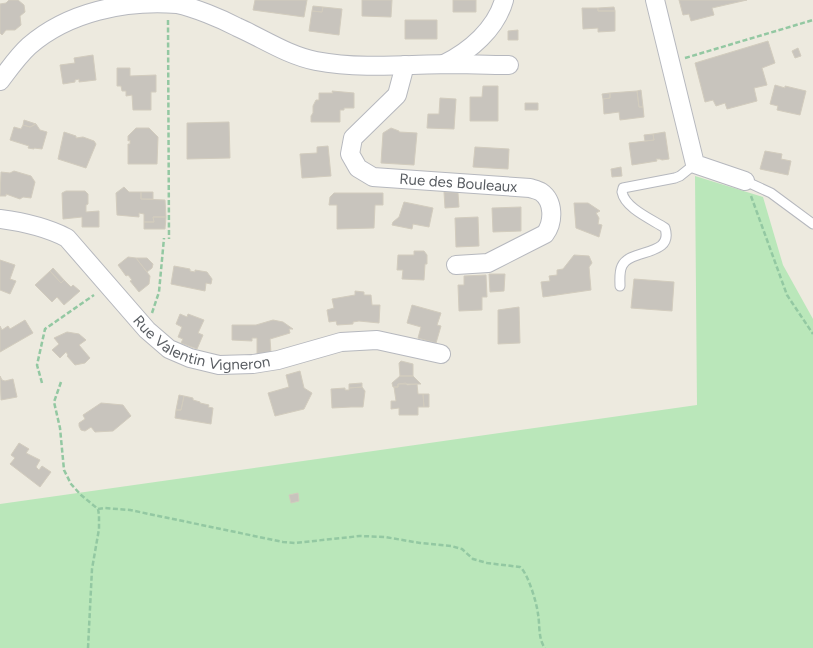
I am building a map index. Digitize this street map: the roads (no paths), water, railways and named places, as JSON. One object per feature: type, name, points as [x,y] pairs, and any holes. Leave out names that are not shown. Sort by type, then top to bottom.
[{"type":"street","points":[[443,64],[457,57],[492,26],[500,13],[504,0]]},
{"type":"street","points":[[655,0],[695,164],[745,181]]},
{"type":"street","points":[[0,81],[6,62],[53,28],[94,9],[136,2],[173,4],[237,26],[278,49],[317,61],[350,65],[509,65]]},
{"type":"street","name":"Rue des Bouleaux","points":[[405,65],[397,95],[353,138],[350,154],[358,168],[373,177],[530,188],[541,191],[548,198],[552,214],[550,227],[545,234],[488,263],[456,265]]},
{"type":"street","name":"Rue Valentin Vigneron","points":[[0,219],[23,222],[54,231],[67,238],[146,330],[169,349],[190,358],[218,365],[253,364],[278,360],[341,342],[378,340],[441,354]]},
{"type":"lane","points":[[620,286],[620,272],[624,263],[631,258],[656,249],[666,239],[665,228],[629,205],[623,199],[623,188],[675,178],[695,164]]},
{"type":"lane","points":[[745,181],[771,193],[813,224]]}]
